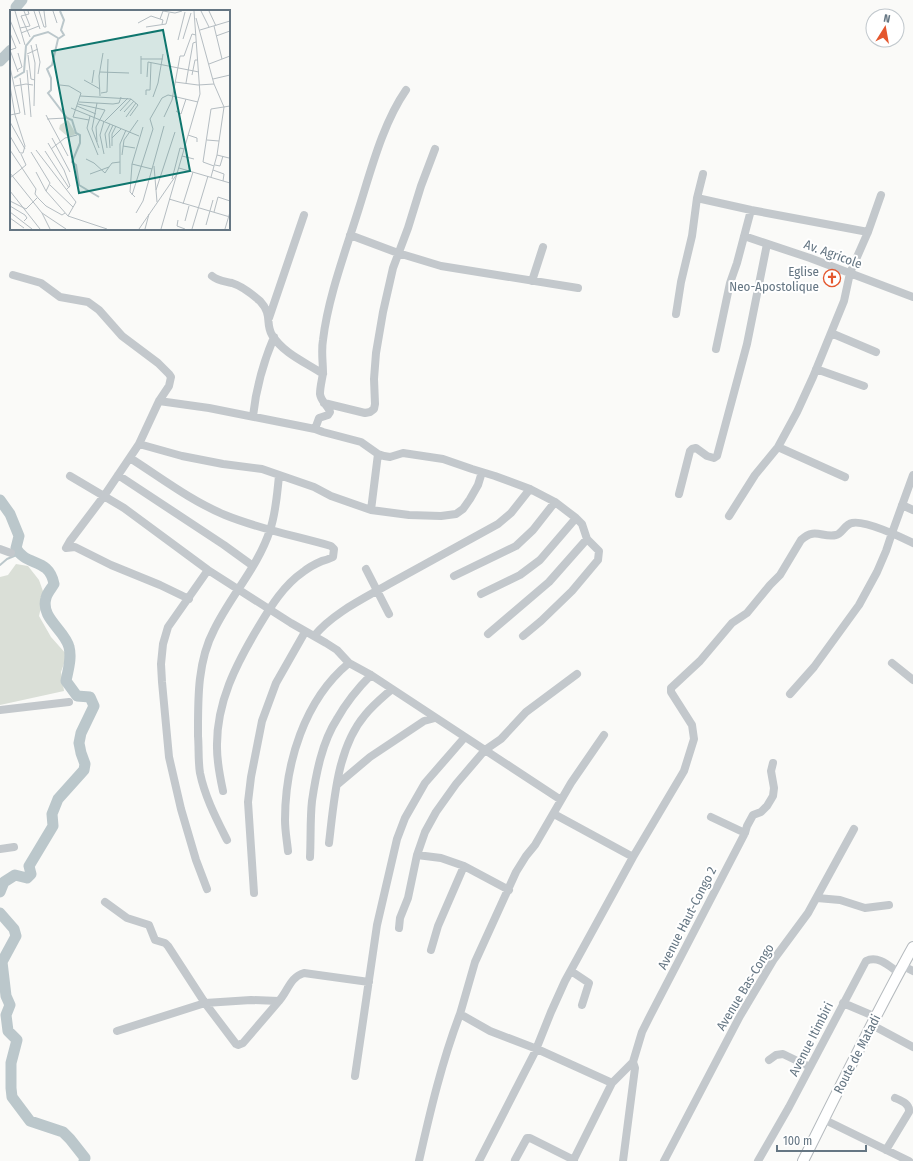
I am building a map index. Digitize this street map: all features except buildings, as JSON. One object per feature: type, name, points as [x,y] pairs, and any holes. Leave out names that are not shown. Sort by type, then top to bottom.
[{"type":"main road","name":"Route de Matadi","points":[[802,1160],[913,947]]},
{"type":"street","points":[[315,429],[319,418],[328,415],[330,412],[320,395],[320,386],[323,374],[322,344],[327,317],[350,235],[370,173],[396,104],[406,90]]},
{"type":"street","points":[[324,403],[365,413],[374,409],[376,404],[374,379],[376,353],[383,312],[398,253],[435,149]]},
{"type":"street","points":[[676,314],[681,282],[692,236],[697,198],[703,174]]},
{"type":"street","points":[[729,516],[756,475],[778,447],[797,412],[844,301],[850,273],[868,232],[881,195]]},
{"type":"street","points":[[697,198],[751,210],[868,232]]},
{"type":"street","points":[[716,349],[730,283],[751,210]]},
{"type":"street","points":[[269,318],[304,215]]},
{"type":"street","points":[[350,235],[398,253],[441,266],[578,288]]},
{"type":"street","name":"Av. Agricole","points":[[744,236],[913,297]]},
{"type":"street","points":[[679,494],[690,451],[692,449],[696,448],[707,456],[714,458],[717,456],[747,344],[767,244]]},
{"type":"street","points":[[532,281],[543,247]]},
{"type":"street","points":[[13,275],[40,283],[60,297],[88,302],[99,310],[122,336],[158,363],[171,377],[169,386],[159,401],[130,458],[66,548],[75,547],[189,599]]},
{"type":"street","points":[[212,276],[216,280],[231,283],[246,291],[260,302],[267,311],[270,332],[285,351],[323,374]]},
{"type":"street","points":[[831,334],[876,352]]},
{"type":"street","points":[[253,416],[255,395],[274,337]]},
{"type":"street","points":[[816,370],[864,386]]},
{"type":"street","points":[[159,401],[209,408],[315,429],[361,442],[378,454],[390,457],[403,453],[443,459],[530,489],[555,502],[582,524],[587,539],[599,551],[598,560],[572,591],[541,621],[522,636]]},
{"type":"street","points":[[138,444],[182,456],[262,470],[314,487],[331,496],[371,510],[422,515],[441,516],[456,514],[463,509],[478,485],[482,472]]},
{"type":"street","points":[[778,447],[845,477]]},
{"type":"street","points":[[371,510],[378,454]]},
{"type":"street","points":[[130,458],[206,505],[224,514],[270,530],[331,546],[334,549],[333,557],[303,572],[294,579],[269,609],[237,664],[228,684],[221,708],[217,747],[223,791]]},
{"type":"street","points":[[118,475],[224,545],[253,566]]},
{"type":"street","points":[[790,694],[814,667],[858,605],[877,572],[913,475]]},
{"type":"street","points":[[70,476],[124,508],[208,570],[305,632],[337,650],[349,663],[392,689],[561,800]]},
{"type":"street","points":[[227,840],[213,813],[200,772],[198,728],[200,677],[208,642],[214,629],[253,566],[270,530],[279,476]]},
{"type":"street","points":[[314,636],[321,627],[333,618],[498,524],[511,512],[530,489]]},
{"type":"street","points":[[454,576],[516,546],[534,530],[555,502]]},
{"type":"street","points":[[902,505],[913,510]]},
{"type":"street","points":[[481,594],[520,575],[540,560],[576,518]]},
{"type":"street","points":[[479,1161],[536,1049],[551,1012],[571,971],[633,857],[684,771],[694,739],[692,725],[671,692],[672,688],[700,661],[732,623],[747,613],[780,575],[801,540],[805,536],[820,533],[835,536],[848,524],[858,522],[892,533],[913,543]]},
{"type":"street","points":[[488,634],[549,582],[587,539]]},
{"type":"street","points":[[0,549],[11,553]]},
{"type":"street","points":[[366,569],[389,614]]},
{"type":"street","points":[[208,570],[168,627],[162,644],[162,682],[169,757],[181,809],[196,860],[208,889]]},
{"type":"street","points":[[254,894],[248,802],[258,739],[262,721],[276,683],[305,632]]},
{"type":"street","points":[[288,851],[285,821],[287,795],[289,779],[300,733],[307,717],[320,695],[336,674],[349,663]]},
{"type":"street","points":[[892,663],[913,680]]},
{"type":"street","points":[[399,928],[400,918],[408,898],[417,855],[425,832],[436,812],[456,784],[485,750],[501,739],[526,712],[577,674]]},
{"type":"street","points":[[310,857],[312,803],[316,776],[325,744],[336,719],[370,675]]},
{"type":"street","points":[[329,843],[338,784],[348,744],[357,726],[365,715],[392,689]]},
{"type":"street","points":[[0,710],[69,702]]},
{"type":"street","points":[[338,784],[370,757],[424,721],[435,718]]},
{"type":"street","points":[[419,1161],[440,1078],[475,962],[522,862],[535,845],[561,800],[604,735]]},
{"type":"street","points":[[355,1076],[377,925],[396,839],[404,818],[425,783],[465,737]]},
{"type":"street","name":"Avenue Haut-Congo 2","points":[[574,1160],[612,1083],[633,1062],[642,1032],[745,833],[746,826],[753,815],[761,812],[767,806],[773,796],[774,788],[771,771],[773,763]]},
{"type":"street","points":[[554,814],[633,857]]},
{"type":"street","points":[[711,817],[745,833]]},
{"type":"street","name":"Avenue Bas-Congo","points":[[664,1161],[740,1016],[774,959],[808,913],[854,829]]},
{"type":"street","points":[[0,849],[14,847]]},
{"type":"street","points":[[417,855],[441,858],[464,866],[509,890]]},
{"type":"street","points":[[431,950],[438,926],[464,866]]},
{"type":"street","points":[[817,898],[840,900],[865,908],[890,905]]},
{"type":"street","points":[[105,902],[127,918],[149,926],[155,940],[165,943],[168,946],[205,1003],[238,1045],[243,1043],[280,1001],[285,995],[292,980],[296,976],[304,973],[368,982]]},
{"type":"street","name":"Avenue Itimbiri","points":[[758,1161],[810,1068],[866,961],[871,958],[876,959],[901,969]]},
{"type":"street","points":[[901,969],[913,971]]},
{"type":"street","points":[[571,971],[589,983],[582,1005]]},
{"type":"street","points":[[117,1031],[205,1003],[250,1000],[280,1001]]},
{"type":"street","points":[[843,1003],[874,1021],[913,1047]]},
{"type":"street","points":[[460,1014],[490,1031],[536,1049],[612,1083]]},
{"type":"street","points":[[769,1060],[776,1055],[783,1054],[810,1068]]},
{"type":"street","points":[[623,1161],[635,1068],[633,1062]]},
{"type":"street","points":[[886,1150],[909,1112],[907,1104],[895,1098]]},
{"type":"street","points":[[823,1119],[909,1161]]},
{"type":"street","points":[[515,1160],[524,1140],[527,1138],[530,1138],[574,1160]]},
{"type":"shaded area","points":[[16,564],[28,566],[39,580],[44,594],[39,616],[51,637],[67,655],[61,672],[64,691],[0,705],[0,577],[8,575]]},
{"type":"waterway","points":[[16,10],[16,7],[22,0]]},
{"type":"waterway","points":[[0,61],[10,51]]},
{"type":"waterway","points":[[0,500],[10,514],[19,536],[16,548],[20,554],[42,566],[51,575],[54,584],[48,593],[45,605],[46,612],[67,641],[69,647],[70,660],[66,681],[77,696],[90,697],[94,706],[81,733],[79,743],[85,764],[84,770],[58,799],[52,814],[53,826],[29,866],[31,874],[27,878],[15,875],[4,882],[0,892]]},
{"type":"waterway","points":[[0,565],[7,559],[19,554]]},
{"type":"waterway","points":[[0,913],[14,929],[16,936],[2,962],[6,996],[10,1005],[6,1015],[8,1031],[17,1040],[11,1063],[12,1097],[30,1121],[63,1132],[85,1158],[84,1161]]},
{"type":"place","name":"Eglise Neo-Apostolique","points":[[832,278]]}]
